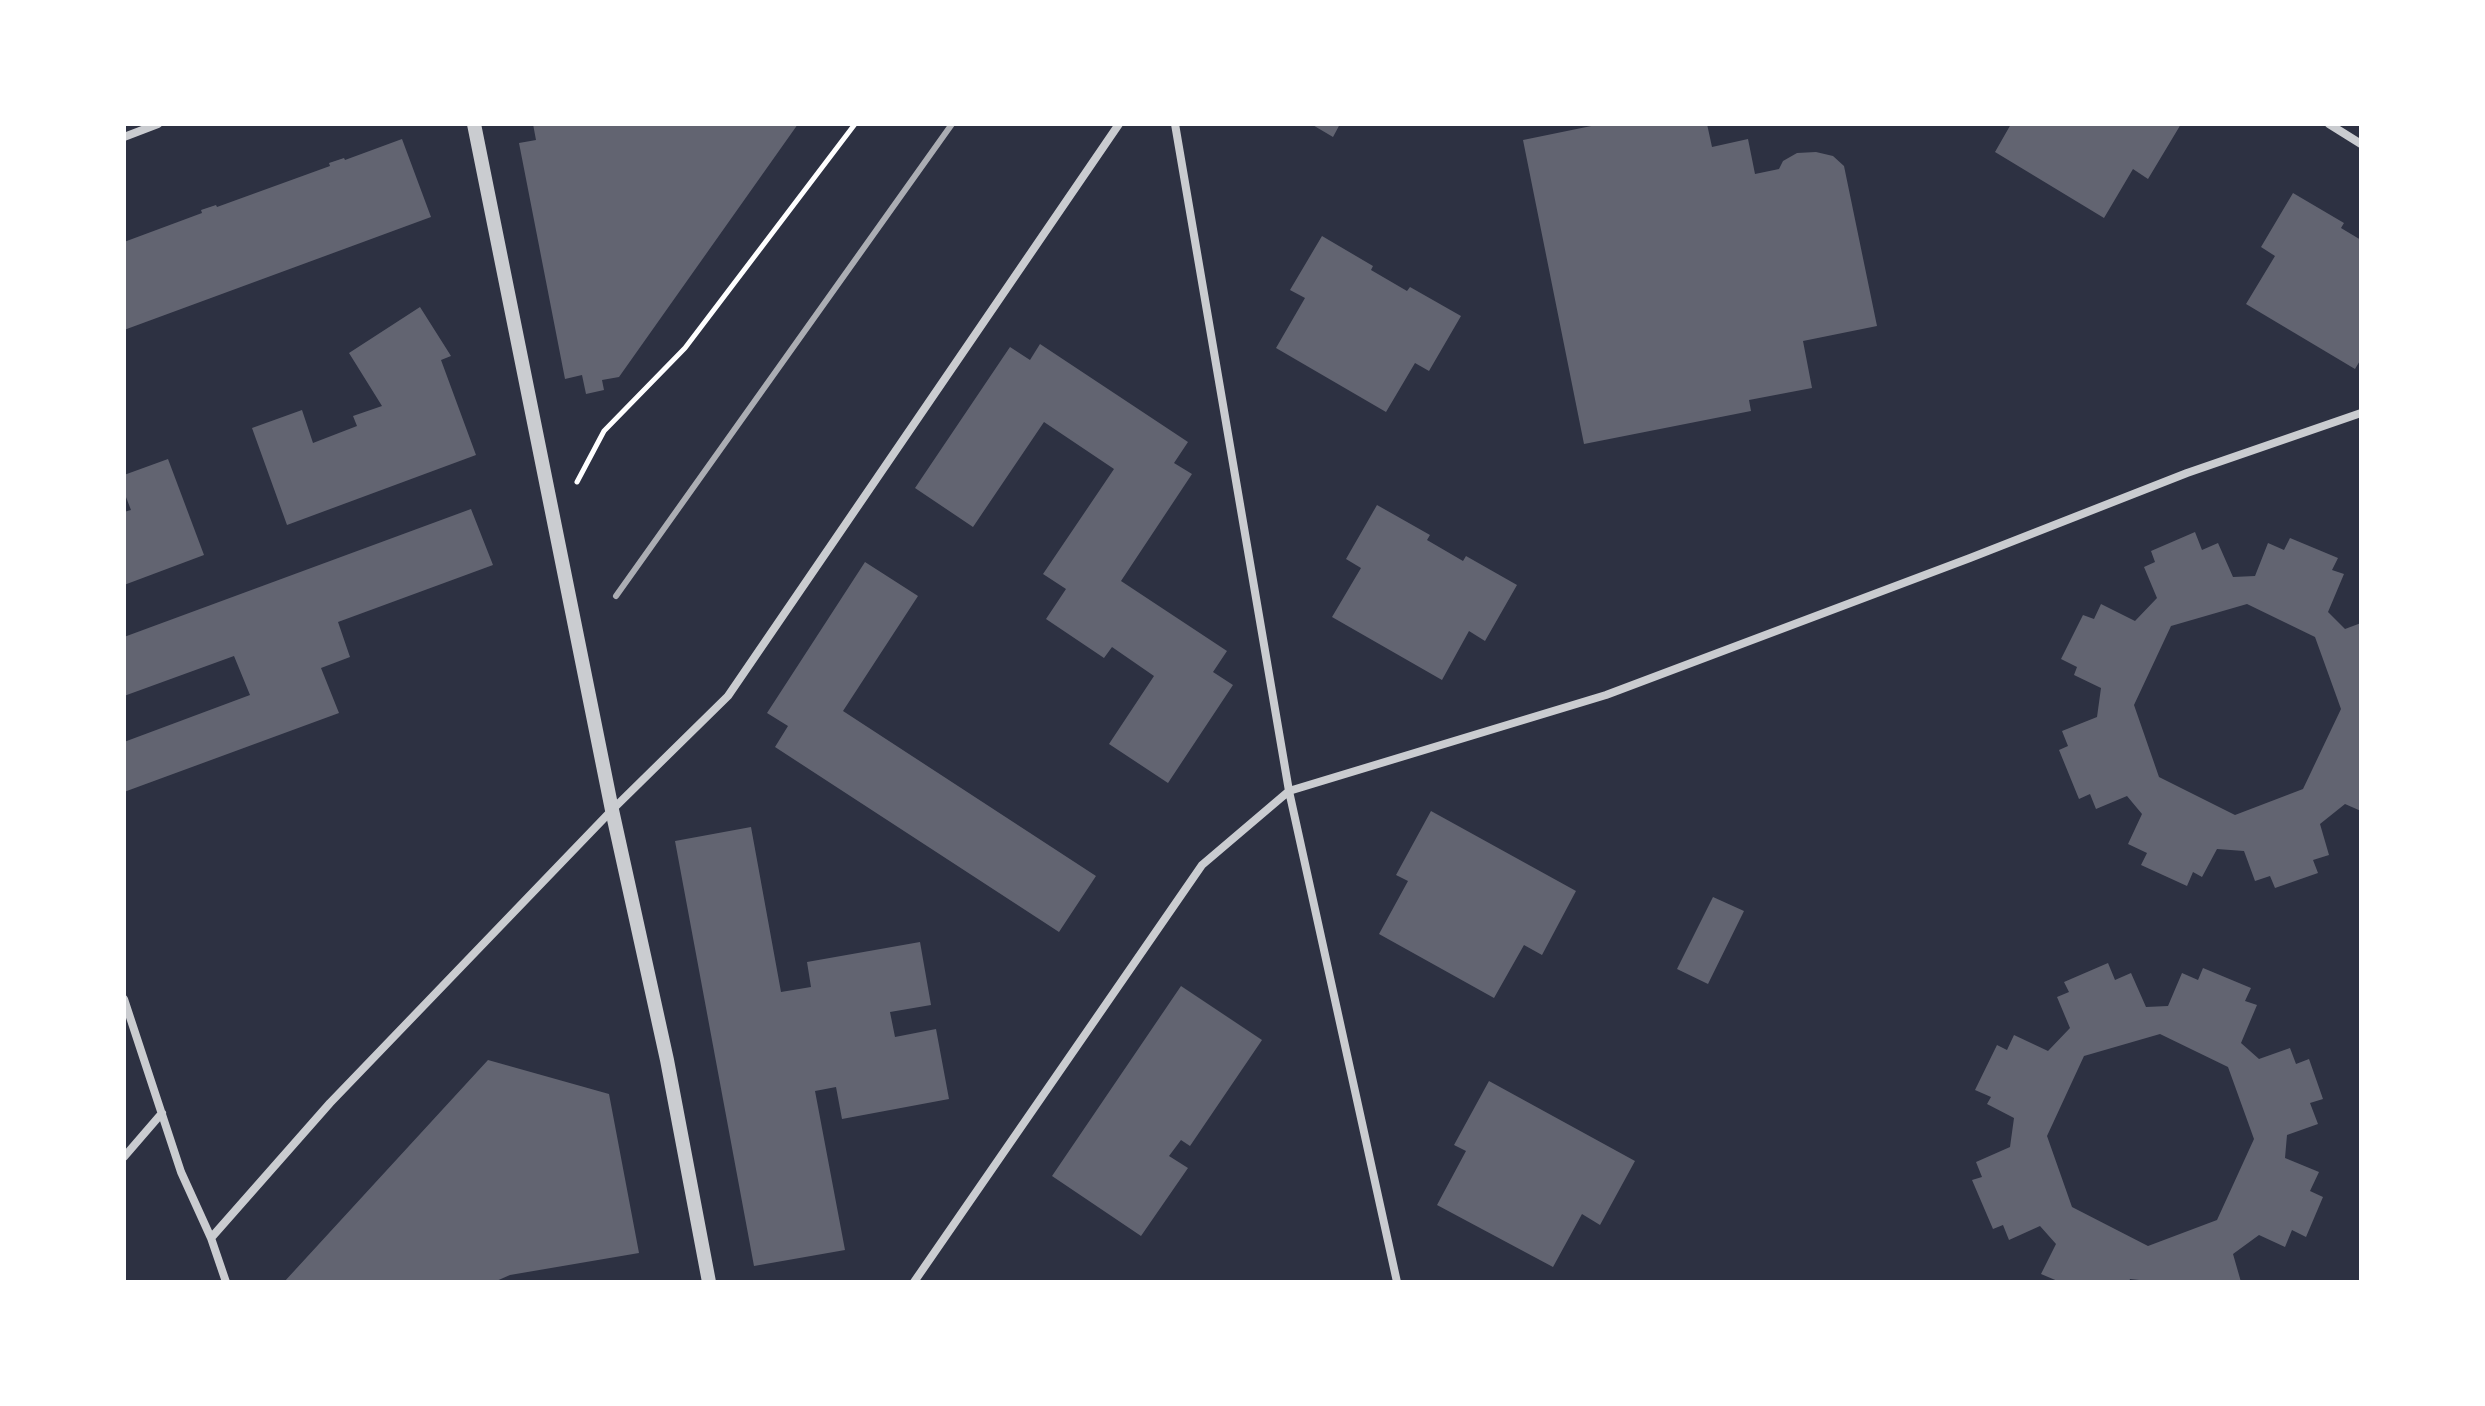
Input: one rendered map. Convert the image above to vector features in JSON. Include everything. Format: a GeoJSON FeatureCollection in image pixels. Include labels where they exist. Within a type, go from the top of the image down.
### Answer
{"type":"FeatureCollection","features":[{"type":"Feature","properties":{"kind":"street"},"geometry":{"type":"LineString","coordinates":[[124,137],[158,124]]}},
{"type":"Feature","properties":{"kind":"street"},"geometry":{"type":"LineString","coordinates":[[474,124],[612,810],[667,1060],[709,1282]]}},
{"type":"Feature","properties":{"kind":"street"},"geometry":{"type":"LineString","coordinates":[[211,1238],[330,1103],[612,810],[728,696],[1119,124]]}},
{"type":"Feature","properties":{"kind":"street"},"geometry":{"type":"LineString","coordinates":[[1175,124],[1289,791],[1397,1282]]}},
{"type":"Feature","properties":{"kind":"street"},"geometry":{"type":"LineString","coordinates":[[2329,124],[2361,144]]}},
{"type":"Feature","properties":{"kind":"street"},"geometry":{"type":"LineString","coordinates":[[914,1282],[1202,865],[1289,791],[1606,695],[2187,473],[2361,413]]}},
{"type":"Feature","properties":{"kind":"street"},"geometry":{"type":"LineString","coordinates":[[124,999],[181,1172],[211,1238],[226,1282]]}},
{"type":"Feature","properties":{"kind":"street"},"geometry":{"type":"LineString","coordinates":[[124,1157],[162,1113]]}},
{"type":"Feature","properties":{"kind":"path"},"geometry":{"type":"LineString","coordinates":[[554,524],[604,431],[685,348],[855,124]]}},
{"type":"Feature","properties":{"kind":"building"},"geometry":{"type":"Polygon","coordinates":[[[533,124],[798,124],[619,377],[602,380],[604,390],[586,394],[582,375],[565,379],[519,143],[536,140],[533,124]]]}},
{"type":"Feature","properties":{"kind":"building"},"geometry":{"type":"Polygon","coordinates":[[[1311,124],[1340,124],[1333,137],[1311,124]]]}},
{"type":"Feature","properties":{"kind":"building"},"geometry":{"type":"Polygon","coordinates":[[[1601,124],[1707,124],[1712,147],[1748,139],[1755,174],[1779,169],[1783,161],[1797,153],[1816,152],[1833,156],[1844,166],[1877,326],[1803,341],[1812,388],[1749,400],[1751,411],[1584,444],[1523,140],[1601,124]]]}},
{"type":"Feature","properties":{"kind":"building"},"geometry":{"type":"Polygon","coordinates":[[[2011,124],[2181,124],[2148,179],[2133,169],[2104,218],[1995,152],[2011,124]]]}},
{"type":"Feature","properties":{"kind":"building"},"geometry":{"type":"Polygon","coordinates":[[[402,139],[431,217],[124,330],[124,242],[202,213],[201,210],[217,207],[330,166],[329,163],[402,139]]]}},
{"type":"Feature","properties":{"kind":"building"},"geometry":{"type":"Polygon","coordinates":[[[2293,193],[2344,223],[2341,228],[2361,240],[2361,359],[2355,369],[2246,304],[2275,256],[2261,247],[2293,193]]]}},
{"type":"Feature","properties":{"kind":"building"},"geometry":{"type":"Polygon","coordinates":[[[1322,236],[1373,266],[1371,270],[1407,291],[1410,287],[1461,316],[1429,371],[1415,363],[1386,412],[1276,348],[1305,298],[1290,290],[1322,236]]]}},
{"type":"Feature","properties":{"kind":"building"},"geometry":{"type":"Polygon","coordinates":[[[420,307],[451,356],[441,360],[476,455],[287,525],[252,428],[302,410],[313,443],[357,426],[353,416],[382,406],[349,353],[420,307]]]}},
{"type":"Feature","properties":{"kind":"building"},"geometry":{"type":"Polygon","coordinates":[[[1040,344],[1188,442],[1174,463],[1192,474],[1121,581],[1227,651],[1213,672],[1233,685],[1168,783],[1109,744],[1154,676],[1112,647],[1104,658],[1046,619],[1066,589],[1043,574],[1114,469],[1044,422],[973,527],[915,488],[1010,347],[1030,360],[1040,344]]]}},
{"type":"Feature","properties":{"kind":"building"},"geometry":{"type":"Polygon","coordinates":[[[168,459],[204,555],[124,585],[124,512],[131,510],[124,492],[124,475],[168,459]]]}},
{"type":"Feature","properties":{"kind":"building"},"geometry":{"type":"Polygon","coordinates":[[[1377,505],[1430,535],[1427,540],[1463,561],[1466,556],[1517,585],[1485,641],[1469,631],[1442,680],[1332,617],[1361,568],[1346,559],[1377,505]]]}},
{"type":"Feature","properties":{"kind":"building"},"geometry":{"type":"Polygon","coordinates":[[[471,509],[493,565],[338,622],[350,657],[321,668],[339,713],[124,792],[124,742],[250,695],[234,656],[124,696],[124,637],[471,509]]]}},
{"type":"Feature","properties":{"kind":"building"},"geometry":{"type":"Polygon","coordinates":[[[2195,532],[2202,550],[2218,543],[2233,577],[2255,576],[2268,543],[2284,550],[2290,538],[2338,558],[2332,570],[2344,574],[2328,612],[2345,629],[2361,623],[2361,811],[2345,804],[2320,824],[2329,855],[2313,860],[2318,873],[2275,888],[2270,876],[2255,881],[2244,851],[2217,849],[2202,877],[2193,872],[2187,886],[2141,865],[2147,853],[2128,844],[2142,814],[2127,796],[2096,809],[2090,794],[2079,799],[2059,750],[2068,746],[2062,731],[2097,717],[2101,688],[2074,675],[2077,667],[2061,659],[2083,615],[2094,619],[2101,604],[2135,621],[2157,598],[2144,567],[2155,562],[2151,551],[2195,532]],[[2247,604],[2171,626],[2134,705],[2159,777],[2235,815],[2303,789],[2341,709],[2315,637],[2247,604]]]}},
{"type":"Feature","properties":{"kind":"building"},"geometry":{"type":"Polygon","coordinates":[[[865,562],[918,596],[843,711],[1096,876],[1059,932],[775,747],[788,726],[767,713],[865,562]]]}},
{"type":"Feature","properties":{"kind":"building"},"geometry":{"type":"Polygon","coordinates":[[[1431,811],[1576,891],[1542,955],[1524,945],[1494,998],[1379,934],[1408,881],[1396,875],[1431,811]]]}},
{"type":"Feature","properties":{"kind":"building"},"geometry":{"type":"Polygon","coordinates":[[[751,827],[781,992],[811,987],[807,962],[920,942],[931,1005],[890,1012],[895,1037],[936,1029],[949,1099],[842,1119],[836,1087],[815,1091],[845,1250],[754,1266],[675,841],[751,827]]]}},
{"type":"Feature","properties":{"kind":"building"},"geometry":{"type":"Polygon","coordinates":[[[1713,897],[1744,911],[1708,984],[1677,969],[1713,897]]]}},
{"type":"Feature","properties":{"kind":"building"},"geometry":{"type":"Polygon","coordinates":[[[2108,963],[2115,980],[2131,973],[2146,1007],[2168,1006],[2182,973],[2198,980],[2203,968],[2251,988],[2245,1001],[2257,1005],[2241,1043],[2259,1059],[2290,1048],[2296,1064],[2309,1059],[2323,1099],[2310,1103],[2318,1124],[2287,1135],[2285,1158],[2319,1172],[2310,1191],[2323,1197],[2306,1237],[2292,1230],[2285,1247],[2259,1235],[2233,1254],[2241,1282],[2130,1279],[2129,1282],[2060,1282],[2041,1274],[2056,1244],[2040,1226],[2009,1240],[2003,1225],[1993,1229],[1972,1180],[1982,1177],[1976,1162],[2010,1147],[2014,1118],[1987,1104],[1991,1097],[1975,1090],[1997,1045],[2007,1050],[2014,1035],[2048,1051],[2070,1028],[2057,997],[2069,992],[2064,982],[2108,963]],[[2160,1034],[2084,1056],[2047,1136],[2072,1207],[2148,1246],[2217,1220],[2254,1139],[2228,1067],[2160,1034]]]}},
{"type":"Feature","properties":{"kind":"building"},"geometry":{"type":"Polygon","coordinates":[[[1181,986],[1262,1040],[1190,1146],[1181,1140],[1169,1156],[1188,1168],[1141,1236],[1052,1176],[1181,986]]]}},
{"type":"Feature","properties":{"kind":"building"},"geometry":{"type":"Polygon","coordinates":[[[488,1060],[609,1094],[639,1253],[510,1275],[494,1282],[284,1282],[488,1060]]]}},
{"type":"Feature","properties":{"kind":"building"},"geometry":{"type":"Polygon","coordinates":[[[1489,1081],[1635,1161],[1600,1225],[1582,1214],[1553,1267],[1437,1205],[1466,1151],[1454,1145],[1489,1081]]]}},
{"type":"Feature","properties":{"kind":"railway"},"geometry":{"type":"LineString","coordinates":[[616,596],[952,124]]}}]}
